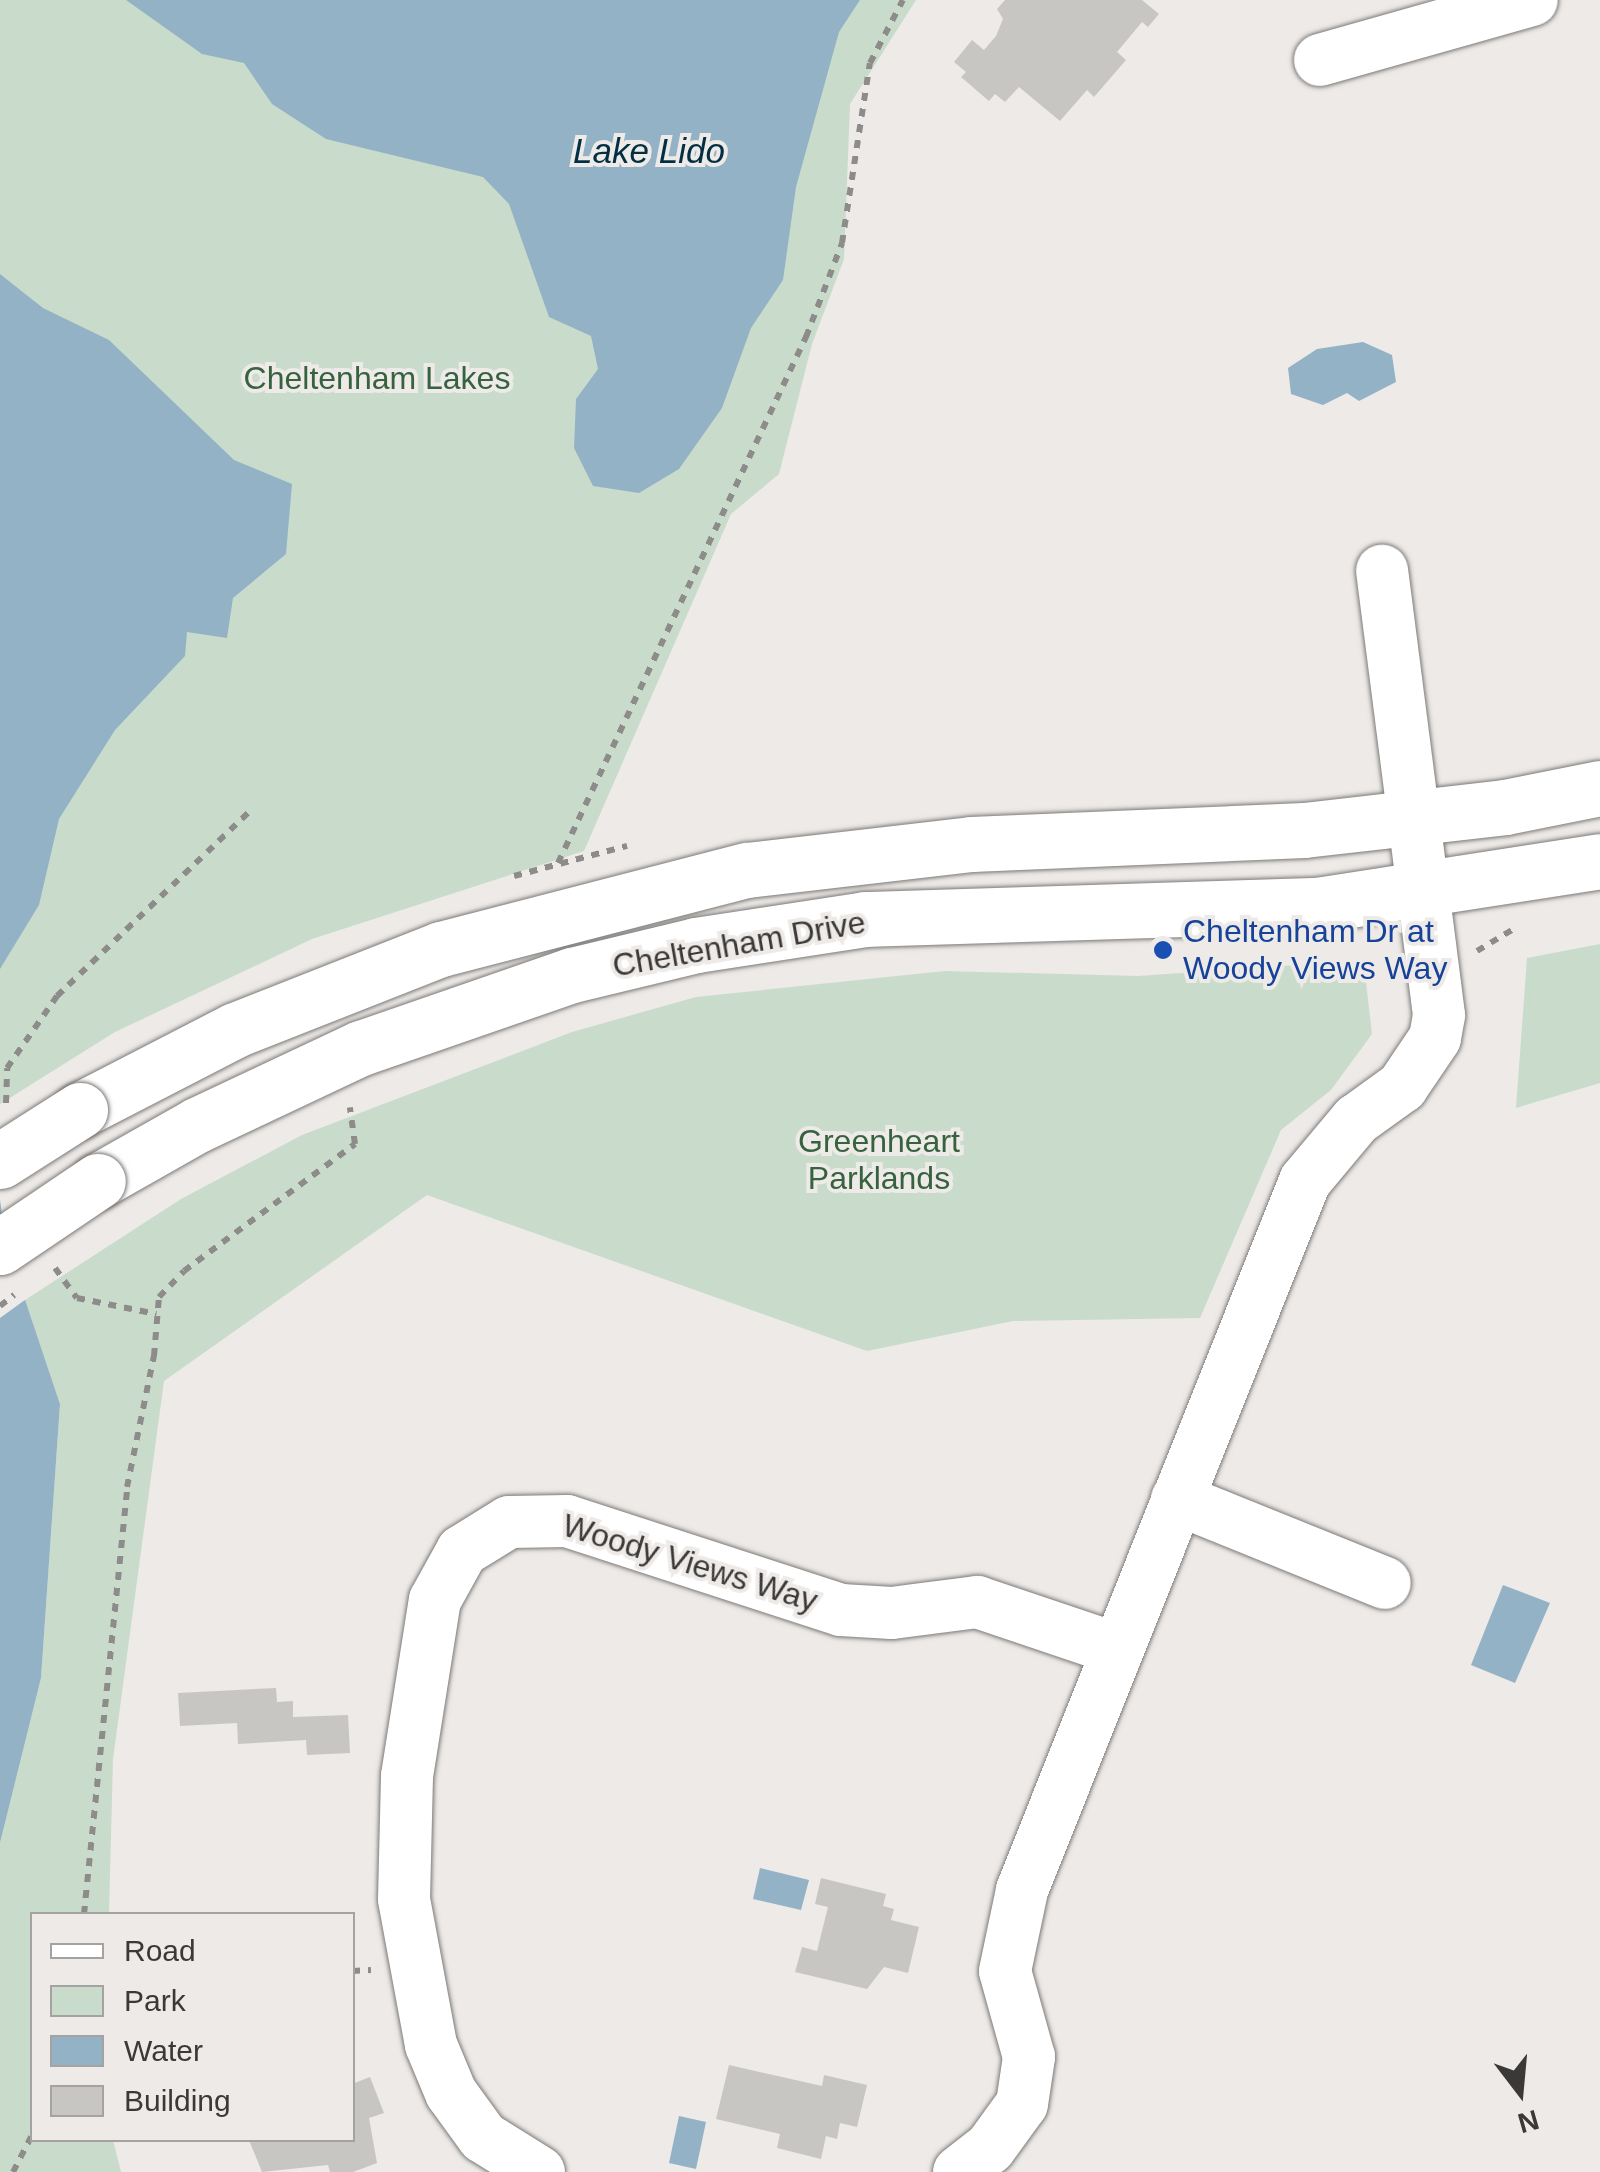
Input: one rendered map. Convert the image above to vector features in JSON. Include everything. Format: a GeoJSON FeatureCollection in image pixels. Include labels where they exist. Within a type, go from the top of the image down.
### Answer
{"type":"FeatureCollection","features":[{"type":"Feature","properties":{"kind":"main road","name":"Cheltenham Drive"},"geometry":{"type":"LineString","coordinates":[[0,1161],[80,1110],[235,1030],[334,988],[441,949],[642,893],[747,870],[912,849],[1415,818],[1600,788]]}},
{"type":"Feature","properties":{"kind":"main road","name":"Cheltenham Drive"},"geometry":{"type":"LineString","coordinates":[[0,1247],[98,1181],[197,1125],[361,1048],[461,1010],[648,956],[865,920],[1207,912],[1424,890],[1600,861]]}},
{"type":"Feature","properties":{"kind":"street"},"geometry":{"type":"LineString","coordinates":[[1320,60],[1532,0]]}},
{"type":"Feature","properties":{"kind":"street"},"geometry":{"type":"LineString","coordinates":[[959,2172],[990,2148],[1022,2104],[1029,2057],[1005,1971],[1022,1890],[1305,1181],[1356,1120],[1402,1087],[1435,1038],[1439,1016],[1382,571]]}},
{"type":"Feature","properties":{"kind":"street"},"geometry":{"type":"LineString","coordinates":[[1177,1498],[1384,1583]]}},
{"type":"Feature","properties":{"kind":"street","name":"Woody Views Way"},"geometry":{"type":"LineString","coordinates":[[539,2172],[483,2136],[450,2093],[431,2044],[404,1899],[407,1776],[434,1600],[462,1551],[509,1522],[568,1521],[840,1610],[892,1613],[976,1602],[1117,1649]]}},
{"type":"Feature","properties":{"kind":"path"},"geometry":{"type":"LineString","coordinates":[[558,862],[806,337],[842,243],[870,63],[904,0]]}},
{"type":"Feature","properties":{"kind":"path"},"geometry":{"type":"LineString","coordinates":[[1476,968],[1477,951],[1496,934],[1528,924]]}},
{"type":"Feature","properties":{"kind":"path"},"geometry":{"type":"LineString","coordinates":[[331,1110],[364,1094]]}},
{"type":"Feature","properties":{"kind":"path"},"geometry":{"type":"LineString","coordinates":[[84,1912],[127,1487],[154,1356],[159,1297],[184,1271],[355,1144],[348,1101]]}},
{"type":"Feature","properties":{"kind":"path"},"geometry":{"type":"LineString","coordinates":[[13,2172],[30,2139]]}},
{"type":"Feature","properties":{"kind":"green space","name":"Cheltenham Lakes"},"geometry":{"type":"Polygon","coordinates":[[[0,0],[916,0],[850,104],[844,259],[812,344],[779,474],[731,514],[584,851],[312,939],[115,1032],[0,1104],[0,0]]]}},
{"type":"Feature","properties":{"kind":"green space"},"geometry":{"type":"Polygon","coordinates":[[[1600,944],[1600,1083],[1516,1108],[1527,958],[1600,944]]]}},
{"type":"Feature","properties":{"kind":"green space","name":"Greenheart Parklands"},"geometry":{"type":"Polygon","coordinates":[[[1339,962],[1365,974],[1372,1034],[1331,1090],[1281,1130],[1200,1318],[1013,1321],[867,1351],[427,1195],[164,1381],[113,1759],[109,1912],[30,1912],[30,2142],[114,2142],[121,2172],[0,2172],[0,1843],[41,1678],[60,1404],[25,1300],[181,1199],[302,1135],[572,1032],[696,997],[945,971],[1138,976],[1339,962]]]}},
{"type":"Feature","properties":{"kind":"water","name":"Lake Lido"},"geometry":{"type":"Polygon","coordinates":[[[126,0],[860,0],[839,32],[796,187],[783,280],[751,328],[722,408],[679,469],[639,493],[593,486],[574,448],[576,399],[598,369],[591,336],[549,317],[509,204],[483,177],[326,139],[272,104],[244,63],[202,54],[126,0]]]}},
{"type":"Feature","properties":{"kind":"water"},"geometry":{"type":"Polygon","coordinates":[[[0,274],[43,308],[109,340],[234,460],[292,484],[286,554],[233,598],[227,638],[187,632],[185,656],[115,730],[59,819],[39,905],[0,969],[0,274]]]}},
{"type":"Feature","properties":{"kind":"water"},"geometry":{"type":"Polygon","coordinates":[[[1363,342],[1392,355],[1396,382],[1359,401],[1347,393],[1323,405],[1291,394],[1288,368],[1317,349],[1363,342]]]}},
{"type":"Feature","properties":{"kind":"water"},"geometry":{"type":"Polygon","coordinates":[[[0,1200],[6,1243],[60,1404],[41,1678],[0,1843],[0,1200]]]}},
{"type":"Feature","properties":{"kind":"water"},"geometry":{"type":"Polygon","coordinates":[[[1503,1585],[1550,1603],[1515,1683],[1471,1665],[1503,1585]]]}},
{"type":"Feature","properties":{"kind":"water"},"geometry":{"type":"Polygon","coordinates":[[[760,1868],[809,1880],[801,1910],[753,1899],[760,1868]]]}},
{"type":"Feature","properties":{"kind":"water"},"geometry":{"type":"Polygon","coordinates":[[[679,2116],[706,2122],[696,2169],[669,2163],[679,2116]]]}},
{"type":"Feature","properties":{"kind":"pier"},"geometry":{"type":"Polygon","coordinates":[[[0,1214],[29,1297],[0,1318],[0,1214]]]}},
{"type":"Feature","properties":{"kind":"building"},"geometry":{"type":"Polygon","coordinates":[[[1005,0],[1142,0],[1159,14],[1148,27],[1142,22],[1117,52],[1126,60],[1094,97],[1087,90],[1060,121],[1019,87],[1005,102],[995,94],[989,101],[961,77],[966,72],[954,62],[972,40],[984,50],[996,36],[1003,19],[997,9],[1005,0]]]}},
{"type":"Feature","properties":{"kind":"building"},"geometry":{"type":"Polygon","coordinates":[[[276,1688],[277,1702],[293,1701],[293,1717],[348,1715],[350,1753],[307,1755],[306,1740],[238,1744],[237,1723],[180,1726],[178,1693],[276,1688]]]}},
{"type":"Feature","properties":{"kind":"building"},"geometry":{"type":"Polygon","coordinates":[[[821,1878],[886,1894],[883,1906],[894,1909],[891,1920],[919,1927],[908,1973],[884,1967],[867,1989],[795,1972],[802,1947],[817,1951],[828,1907],[815,1904],[821,1878]]]}},
{"type":"Feature","properties":{"kind":"building"},"geometry":{"type":"Polygon","coordinates":[[[729,2065],[822,2086],[824,2075],[867,2085],[857,2127],[840,2123],[837,2139],[826,2136],[821,2159],[777,2148],[780,2134],[716,2119],[729,2065]]]}},
{"type":"Feature","properties":{"kind":"building"},"geometry":{"type":"Polygon","coordinates":[[[370,2077],[384,2113],[369,2118],[377,2163],[353,2172],[330,2172],[328,2165],[262,2172],[250,2142],[355,2142],[355,2083],[370,2077]]]}},
{"type":"Feature","properties":{"kind":"place","name":"Cheltenham Dr at Woody Views Way"},"geometry":{"type":"Point","coordinates":[1163,950]}}]}
